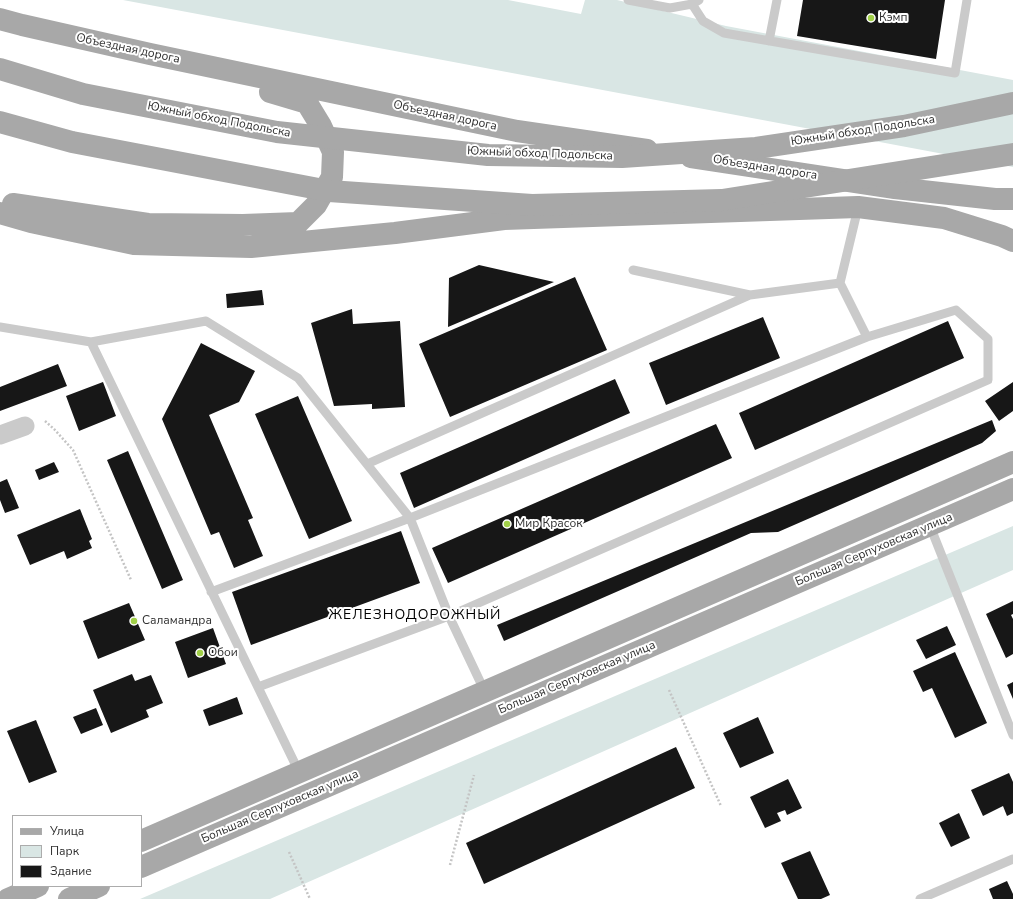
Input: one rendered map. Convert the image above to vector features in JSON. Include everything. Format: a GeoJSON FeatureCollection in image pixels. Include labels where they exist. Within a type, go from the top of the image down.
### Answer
{"type":"FeatureCollection","features":[{"type":"Feature","properties":{"kind":"main road","name":"Объездная дорога"},"geometry":{"type":"LineString","coordinates":[[0,19],[150,54],[517,131],[894,188],[995,199],[1013,199]]}},
{"type":"Feature","properties":{"kind":"main road"},"geometry":{"type":"LineString","coordinates":[[0,202],[148,224],[243,225],[298,223],[316,205],[332,177],[333,152],[321,126],[307,103],[150,54]]}},
{"type":"Feature","properties":{"kind":"main road","name":"Южный обход Подольска"},"geometry":{"type":"LineString","coordinates":[[0,69],[83,94],[277,132],[488,155],[622,157],[756,148],[904,126],[1013,103]]}},
{"type":"Feature","properties":{"kind":"main road"},"geometry":{"type":"LineString","coordinates":[[0,122],[72,142],[329,191],[532,205],[722,200],[1013,154]]}},
{"type":"Feature","properties":{"kind":"main road"},"geometry":{"type":"LineString","coordinates":[[0,212],[31,222],[134,244],[251,247],[395,233],[504,219],[858,208],[944,218],[1002,236],[1013,241]]}},
{"type":"Feature","properties":{"kind":"main road","name":"Большая Серпуховская улица"},"geometry":{"type":"LineString","coordinates":[[142,841],[1005,466]]}},
{"type":"Feature","properties":{"kind":"main road","name":"Большая Серпуховская улица"},"geometry":{"type":"LineString","coordinates":[[142,867],[1013,489]]}},
{"type":"Feature","properties":{"kind":"main road"},"geometry":{"type":"LineString","coordinates":[[8,899],[36,887]]}},
{"type":"Feature","properties":{"kind":"main road"},"geometry":{"type":"LineString","coordinates":[[69,899],[97,887]]}},
{"type":"Feature","properties":{"kind":"street"},"geometry":{"type":"LineString","coordinates":[[0,435],[25,426]]}},
{"type":"Feature","properties":{"kind":"lane"},"geometry":{"type":"LineString","coordinates":[[628,0],[670,8],[696,2],[703,21],[724,34],[956,73],[967,0]]}},
{"type":"Feature","properties":{"kind":"lane"},"geometry":{"type":"LineString","coordinates":[[769,41],[777,0]]}},
{"type":"Feature","properties":{"kind":"lane"},"geometry":{"type":"LineString","coordinates":[[858,208],[840,283],[867,337]]}},
{"type":"Feature","properties":{"kind":"lane"},"geometry":{"type":"LineString","coordinates":[[633,270],[750,295]]}},
{"type":"Feature","properties":{"kind":"lane"},"geometry":{"type":"LineString","coordinates":[[367,464],[750,295],[840,283]]}},
{"type":"Feature","properties":{"kind":"lane"},"geometry":{"type":"LineString","coordinates":[[211,592],[410,518],[867,337],[956,310],[988,339],[988,380],[449,616],[258,687]]}},
{"type":"Feature","properties":{"kind":"lane"},"geometry":{"type":"LineString","coordinates":[[0,327],[91,342],[206,321],[298,378],[410,518],[449,616],[485,692]]}},
{"type":"Feature","properties":{"kind":"lane"},"geometry":{"type":"LineString","coordinates":[[91,342],[299,772]]}},
{"type":"Feature","properties":{"kind":"lane"},"geometry":{"type":"LineString","coordinates":[[930,526],[1013,735]]}},
{"type":"Feature","properties":{"kind":"lane"},"geometry":{"type":"LineString","coordinates":[[920,899],[1013,859]]}},
{"type":"Feature","properties":{"kind":"path"},"geometry":{"type":"LineString","coordinates":[[25,426],[42,418],[73,450],[131,580]]}},
{"type":"Feature","properties":{"kind":"path"},"geometry":{"type":"LineString","coordinates":[[669,690],[721,806]]}},
{"type":"Feature","properties":{"kind":"path"},"geometry":{"type":"LineString","coordinates":[[450,865],[474,775]]}},
{"type":"Feature","properties":{"kind":"path"},"geometry":{"type":"LineString","coordinates":[[289,852],[310,899]]}},
{"type":"Feature","properties":{"kind":"green space"},"geometry":{"type":"Polygon","coordinates":[[[123,0],[508,0],[581,14],[585,0],[617,0],[726,26],[1013,80],[1013,167],[123,0]]]}},
{"type":"Feature","properties":{"kind":"green space"},"geometry":{"type":"Polygon","coordinates":[[[1013,526],[1013,570],[270,899],[140,899],[1013,526]]]}},
{"type":"Feature","properties":{"kind":"building","name":"Кэмп"},"geometry":{"type":"Polygon","coordinates":[[[803,0],[945,0],[936,59],[797,36],[803,0]]]}},
{"type":"Feature","properties":{"kind":"building"},"geometry":{"type":"Polygon","coordinates":[[[479,265],[554,282],[448,327],[449,278],[479,265]]]}},
{"type":"Feature","properties":{"kind":"building"},"geometry":{"type":"Polygon","coordinates":[[[575,277],[607,350],[450,417],[419,344],[575,277]]]}},
{"type":"Feature","properties":{"kind":"building"},"geometry":{"type":"Polygon","coordinates":[[[262,290],[264,305],[227,308],[226,294],[262,290]]]}},
{"type":"Feature","properties":{"kind":"building"},"geometry":{"type":"Polygon","coordinates":[[[352,309],[353,324],[400,321],[405,407],[372,409],[372,404],[334,406],[311,323],[352,309]]]}},
{"type":"Feature","properties":{"kind":"building"},"geometry":{"type":"Polygon","coordinates":[[[763,317],[780,358],[666,405],[649,363],[763,317]]]}},
{"type":"Feature","properties":{"kind":"building"},"geometry":{"type":"Polygon","coordinates":[[[948,321],[964,358],[755,450],[739,413],[948,321]]]}},
{"type":"Feature","properties":{"kind":"building"},"geometry":{"type":"Polygon","coordinates":[[[201,343],[255,371],[239,402],[209,415],[253,518],[248,520],[263,556],[234,568],[219,532],[211,535],[162,419],[201,343]]]}},
{"type":"Feature","properties":{"kind":"building"},"geometry":{"type":"Polygon","coordinates":[[[58,364],[67,386],[0,411],[0,387],[58,364]]]}},
{"type":"Feature","properties":{"kind":"building"},"geometry":{"type":"Polygon","coordinates":[[[615,379],[630,413],[414,508],[400,473],[615,379]]]}},
{"type":"Feature","properties":{"kind":"building"},"geometry":{"type":"Polygon","coordinates":[[[103,382],[116,416],[79,431],[66,396],[103,382]]]}},
{"type":"Feature","properties":{"kind":"building"},"geometry":{"type":"Polygon","coordinates":[[[1013,382],[1013,411],[999,421],[985,401],[1013,382]]]}},
{"type":"Feature","properties":{"kind":"building"},"geometry":{"type":"Polygon","coordinates":[[[298,396],[352,521],[309,539],[255,414],[298,396]]]}},
{"type":"Feature","properties":{"kind":"building"},"geometry":{"type":"Polygon","coordinates":[[[992,420],[996,431],[982,443],[778,532],[751,533],[504,641],[497,625],[992,420]]]}},
{"type":"Feature","properties":{"kind":"building"},"geometry":{"type":"Polygon","coordinates":[[[716,424],[732,458],[448,583],[432,548],[716,424]]]}},
{"type":"Feature","properties":{"kind":"building"},"geometry":{"type":"Polygon","coordinates":[[[128,451],[183,580],[162,589],[107,460],[128,451]]]}},
{"type":"Feature","properties":{"kind":"building"},"geometry":{"type":"Polygon","coordinates":[[[54,462],[59,472],[39,480],[35,470],[54,462]]]}},
{"type":"Feature","properties":{"kind":"building"},"geometry":{"type":"Polygon","coordinates":[[[7,479],[19,508],[5,513],[0,500],[0,482],[7,479]]]}},
{"type":"Feature","properties":{"kind":"building"},"geometry":{"type":"Polygon","coordinates":[[[80,509],[92,539],[89,541],[92,548],[67,559],[64,551],[30,565],[17,535],[80,509]]]}},
{"type":"Feature","properties":{"kind":"building"},"geometry":{"type":"Polygon","coordinates":[[[401,531],[420,583],[251,645],[232,592],[401,531]]]}},
{"type":"Feature","properties":{"kind":"building"},"geometry":{"type":"Polygon","coordinates":[[[1013,601],[1013,614],[1011,615],[1013,619],[1013,654],[1006,658],[986,614],[1013,601]]]}},
{"type":"Feature","properties":{"kind":"building"},"geometry":{"type":"Polygon","coordinates":[[[129,603],[145,640],[98,659],[83,621],[129,603]]]}},
{"type":"Feature","properties":{"kind":"building"},"geometry":{"type":"Polygon","coordinates":[[[947,626],[956,645],[926,659],[916,640],[947,626]]]}},
{"type":"Feature","properties":{"kind":"building","name":"Обои"},"geometry":{"type":"Polygon","coordinates":[[[213,628],[226,664],[188,678],[175,642],[213,628]]]}},
{"type":"Feature","properties":{"kind":"building"},"geometry":{"type":"Polygon","coordinates":[[[955,652],[987,723],[955,738],[932,688],[923,692],[913,671],[955,652]]]}},
{"type":"Feature","properties":{"kind":"building"},"geometry":{"type":"Polygon","coordinates":[[[132,674],[135,681],[151,675],[163,703],[146,710],[149,717],[111,733],[93,690],[132,674]]]}},
{"type":"Feature","properties":{"kind":"building"},"geometry":{"type":"Polygon","coordinates":[[[1013,682],[1013,699],[1007,685],[1013,682]]]}},
{"type":"Feature","properties":{"kind":"building"},"geometry":{"type":"Polygon","coordinates":[[[237,697],[243,714],[209,726],[203,710],[237,697]]]}},
{"type":"Feature","properties":{"kind":"building"},"geometry":{"type":"Polygon","coordinates":[[[96,708],[103,725],[81,734],[73,717],[96,708]]]}},
{"type":"Feature","properties":{"kind":"building"},"geometry":{"type":"Polygon","coordinates":[[[758,717],[774,753],[740,768],[723,733],[758,717]]]}},
{"type":"Feature","properties":{"kind":"building"},"geometry":{"type":"Polygon","coordinates":[[[36,720],[57,772],[29,783],[7,731],[36,720]]]}},
{"type":"Feature","properties":{"kind":"building"},"geometry":{"type":"Polygon","coordinates":[[[676,747],[695,788],[484,884],[466,843],[676,747]]]}},
{"type":"Feature","properties":{"kind":"building"},"geometry":{"type":"Polygon","coordinates":[[[1009,773],[1013,782],[1013,813],[1007,816],[1003,806],[983,816],[971,790],[1009,773]]]}},
{"type":"Feature","properties":{"kind":"building"},"geometry":{"type":"Polygon","coordinates":[[[788,779],[802,808],[787,815],[785,810],[777,813],[781,821],[765,828],[750,797],[788,779]]]}},
{"type":"Feature","properties":{"kind":"building"},"geometry":{"type":"Polygon","coordinates":[[[959,813],[970,838],[951,847],[939,823],[959,813]]]}},
{"type":"Feature","properties":{"kind":"building"},"geometry":{"type":"Polygon","coordinates":[[[810,851],[830,895],[821,899],[798,899],[781,863],[810,851]]]}},
{"type":"Feature","properties":{"kind":"building"},"geometry":{"type":"Polygon","coordinates":[[[1007,881],[1013,894],[1013,899],[993,899],[989,889],[1007,881]]]}},
{"type":"Feature","properties":{"kind":"place","name":"Кэмп"},"geometry":{"type":"Point","coordinates":[871,18]}},
{"type":"Feature","properties":{"kind":"place","name":"Мир Красок"},"geometry":{"type":"Point","coordinates":[507,524]}},
{"type":"Feature","properties":{"kind":"place","name":"Саламандра"},"geometry":{"type":"Point","coordinates":[134,621]}},
{"type":"Feature","properties":{"kind":"place","name":"Обои"},"geometry":{"type":"Point","coordinates":[200,653]}},
{"type":"Feature","properties":{"kind":"district","name":"ЖЕЛЕЗНОДОРОЖНЫЙ"},"geometry":{"type":"Point","coordinates":[415,616]}}]}
